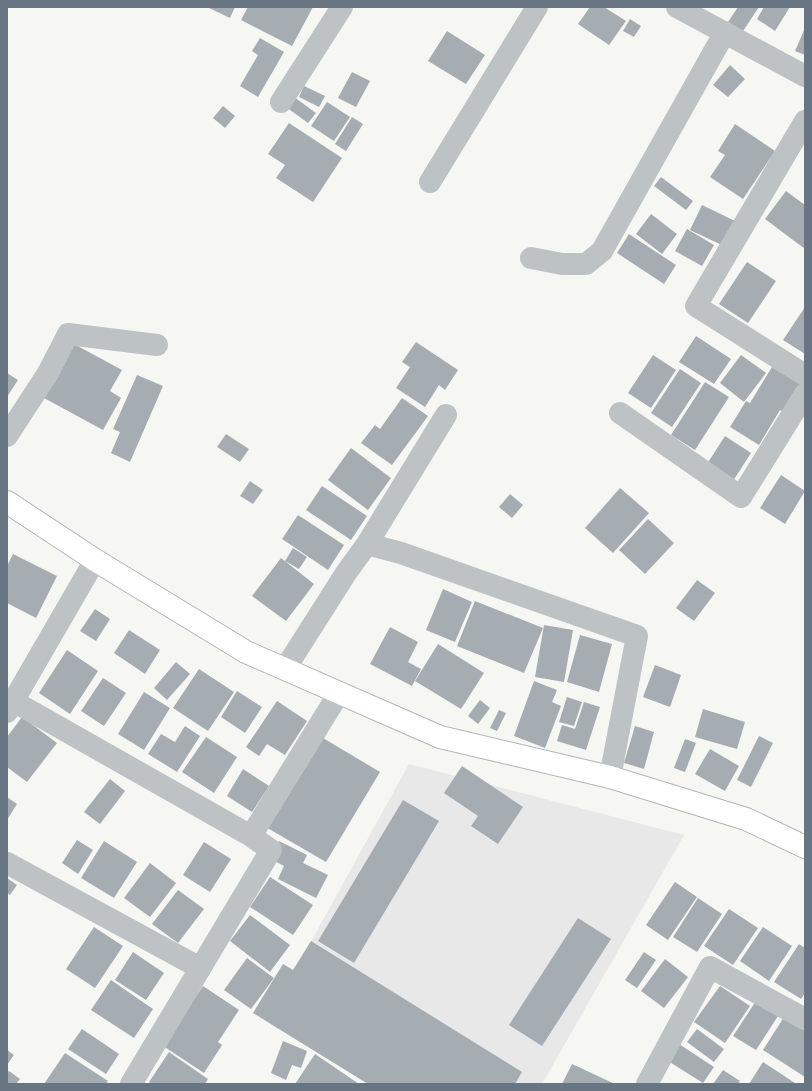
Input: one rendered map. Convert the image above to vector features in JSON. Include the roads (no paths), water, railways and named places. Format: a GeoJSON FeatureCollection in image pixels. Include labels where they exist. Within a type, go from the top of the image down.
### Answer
{"type":"FeatureCollection","features":[{"type":"Feature","properties":{"kind":"main road"},"geometry":{"type":"LineString","coordinates":[[7,502],[95,560],[246,652],[440,737],[610,776],[746,819],[805,847]]}},
{"type":"Feature","properties":{"kind":"street"},"geometry":{"type":"LineString","coordinates":[[430,182],[537,7]]}},
{"type":"Feature","properties":{"kind":"street"},"geometry":{"type":"LineString","coordinates":[[677,7],[805,76]]}},
{"type":"Feature","properties":{"kind":"street"},"geometry":{"type":"LineString","coordinates":[[281,102],[339,8]]}},
{"type":"Feature","properties":{"kind":"street"},"geometry":{"type":"LineString","coordinates":[[532,258],[562,264],[586,264],[602,251],[725,32]]}},
{"type":"Feature","properties":{"kind":"street"},"geometry":{"type":"LineString","coordinates":[[805,121],[696,306],[805,374]]}},
{"type":"Feature","properties":{"kind":"street"},"geometry":{"type":"LineString","coordinates":[[7,436],[48,373],[68,334],[157,345]]}},
{"type":"Feature","properties":{"kind":"street"},"geometry":{"type":"LineString","coordinates":[[620,413],[741,497],[805,394]]}},
{"type":"Feature","properties":{"kind":"street"},"geometry":{"type":"LineString","coordinates":[[285,669],[346,573],[367,544],[446,415]]}},
{"type":"Feature","properties":{"kind":"street"},"geometry":{"type":"LineString","coordinates":[[367,544],[401,553],[637,636],[610,776]]}},
{"type":"Feature","properties":{"kind":"street"},"geometry":{"type":"LineString","coordinates":[[95,560],[10,706],[252,836],[271,850],[131,1084]]}},
{"type":"Feature","properties":{"kind":"street"},"geometry":{"type":"LineString","coordinates":[[252,836],[339,692]]}},
{"type":"Feature","properties":{"kind":"street"},"geometry":{"type":"LineString","coordinates":[[7,863],[200,968]]}},
{"type":"Feature","properties":{"kind":"street"},"geometry":{"type":"LineString","coordinates":[[649,1083],[710,967],[805,1019]]}}]}
